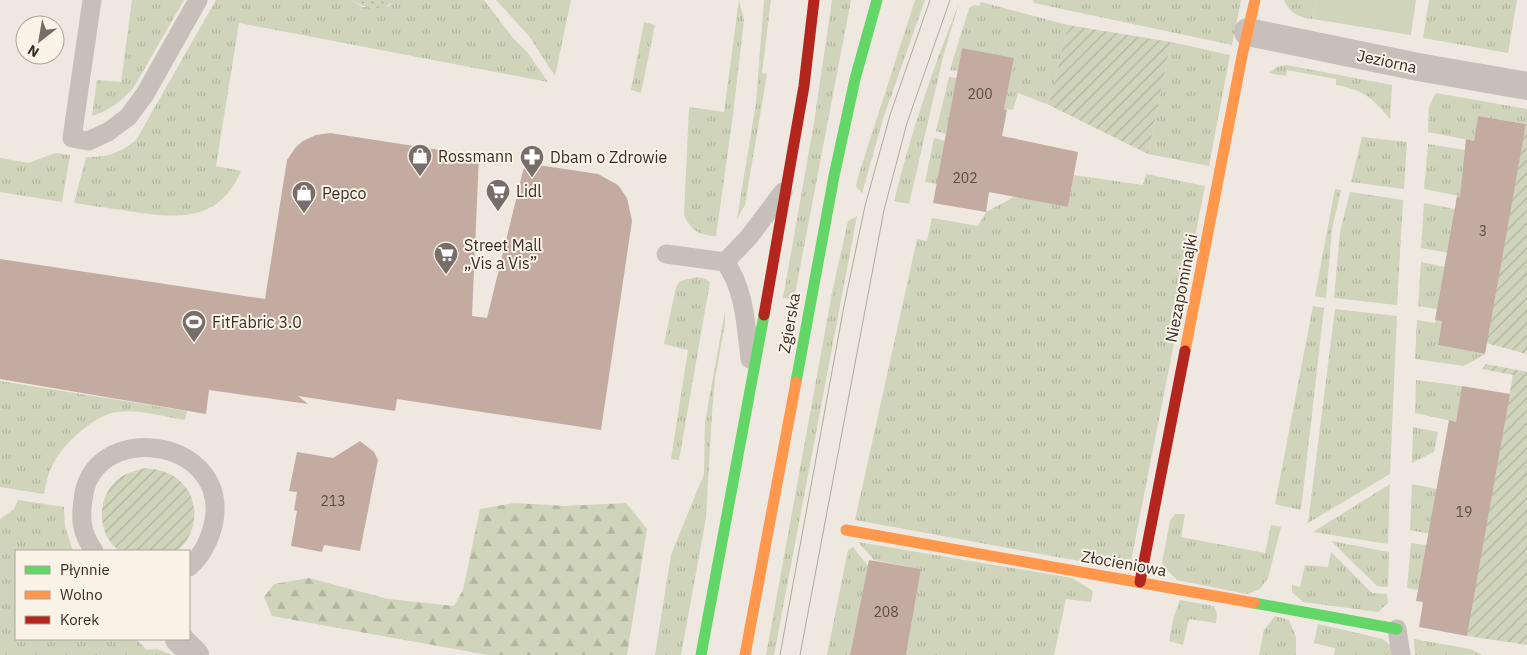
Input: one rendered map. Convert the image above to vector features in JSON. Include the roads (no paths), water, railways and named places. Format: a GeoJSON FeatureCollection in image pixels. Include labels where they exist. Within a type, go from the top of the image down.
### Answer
{"type":"FeatureCollection","features":[{"type":"Feature","properties":{"kind":"main road","name":"Zgierska"},"geometry":{"type":"LineString","coordinates":[[701,655],[804,86],[814,0]]}},
{"type":"Feature","properties":{"kind":"main road","name":"Zgierska"},"geometry":{"type":"LineString","coordinates":[[745,655],[834,176],[860,61],[877,0]]}},
{"type":"Feature","properties":{"kind":"main road","name":"Niezapominajki"},"geometry":{"type":"LineString","coordinates":[[1140,582],[1255,0]]}},
{"type":"Feature","properties":{"kind":"main road","name":"Złocieniowa"},"geometry":{"type":"LineString","coordinates":[[846,530],[1397,629]]}},
{"type":"Feature","properties":{"kind":"street","name":"Jeziorna"},"geometry":{"type":"LineString","coordinates":[[1248,32],[1418,68],[1527,86]]}},
{"type":"Feature","properties":{"kind":"street"},"geometry":{"type":"LineString","coordinates":[[180,640],[195,655]]}},
{"type":"Feature","properties":{"kind":"lane"},"geometry":{"type":"LineString","coordinates":[[92,0],[72,138],[88,140],[108,132],[128,117],[145,94],[198,0]]}},
{"type":"Feature","properties":{"kind":"lane"},"geometry":{"type":"LineString","coordinates":[[725,262],[749,237],[786,187]]}},
{"type":"Feature","properties":{"kind":"lane"},"geometry":{"type":"LineString","coordinates":[[666,254],[725,262],[730,269],[740,294],[752,381]]}},
{"type":"Feature","properties":{"kind":"lane"},"geometry":{"type":"LineString","coordinates":[[93,550],[87,540],[81,522],[86,487],[95,470],[110,456],[128,448],[154,448],[170,451],[187,458],[205,475],[213,492],[215,512],[212,531],[205,549],[190,566]]}},
{"type":"Feature","properties":{"kind":"lane"},"geometry":{"type":"LineString","coordinates":[[1397,629],[1401,655]]}},
{"type":"Feature","properties":{"kind":"tram line"},"geometry":{"type":"LineString","coordinates":[[780,655],[844,306],[865,206],[890,115],[930,0]]}},
{"type":"Feature","properties":{"kind":"tram line"},"geometry":{"type":"LineString","coordinates":[[800,655],[884,210],[907,123],[950,0]]}},
{"type":"Feature","properties":{"kind":"place","name":"Rossmann"},"geometry":{"type":"Point","coordinates":[420,177]}},
{"type":"Feature","properties":{"kind":"place","name":"Dbam o Zdrowie"},"geometry":{"type":"Point","coordinates":[532,178]}},
{"type":"Feature","properties":{"kind":"place","name":"Lidl"},"geometry":{"type":"Point","coordinates":[498,212]}},
{"type":"Feature","properties":{"kind":"place","name":"Pepco"},"geometry":{"type":"Point","coordinates":[304,214]}},
{"type":"Feature","properties":{"kind":"place","name":"Street Mall „Vis a Vis”"},"geometry":{"type":"Point","coordinates":[446,275]}},
{"type":"Feature","properties":{"kind":"place","name":"FitFabric 3.0"},"geometry":{"type":"Point","coordinates":[194,343]}}]}
